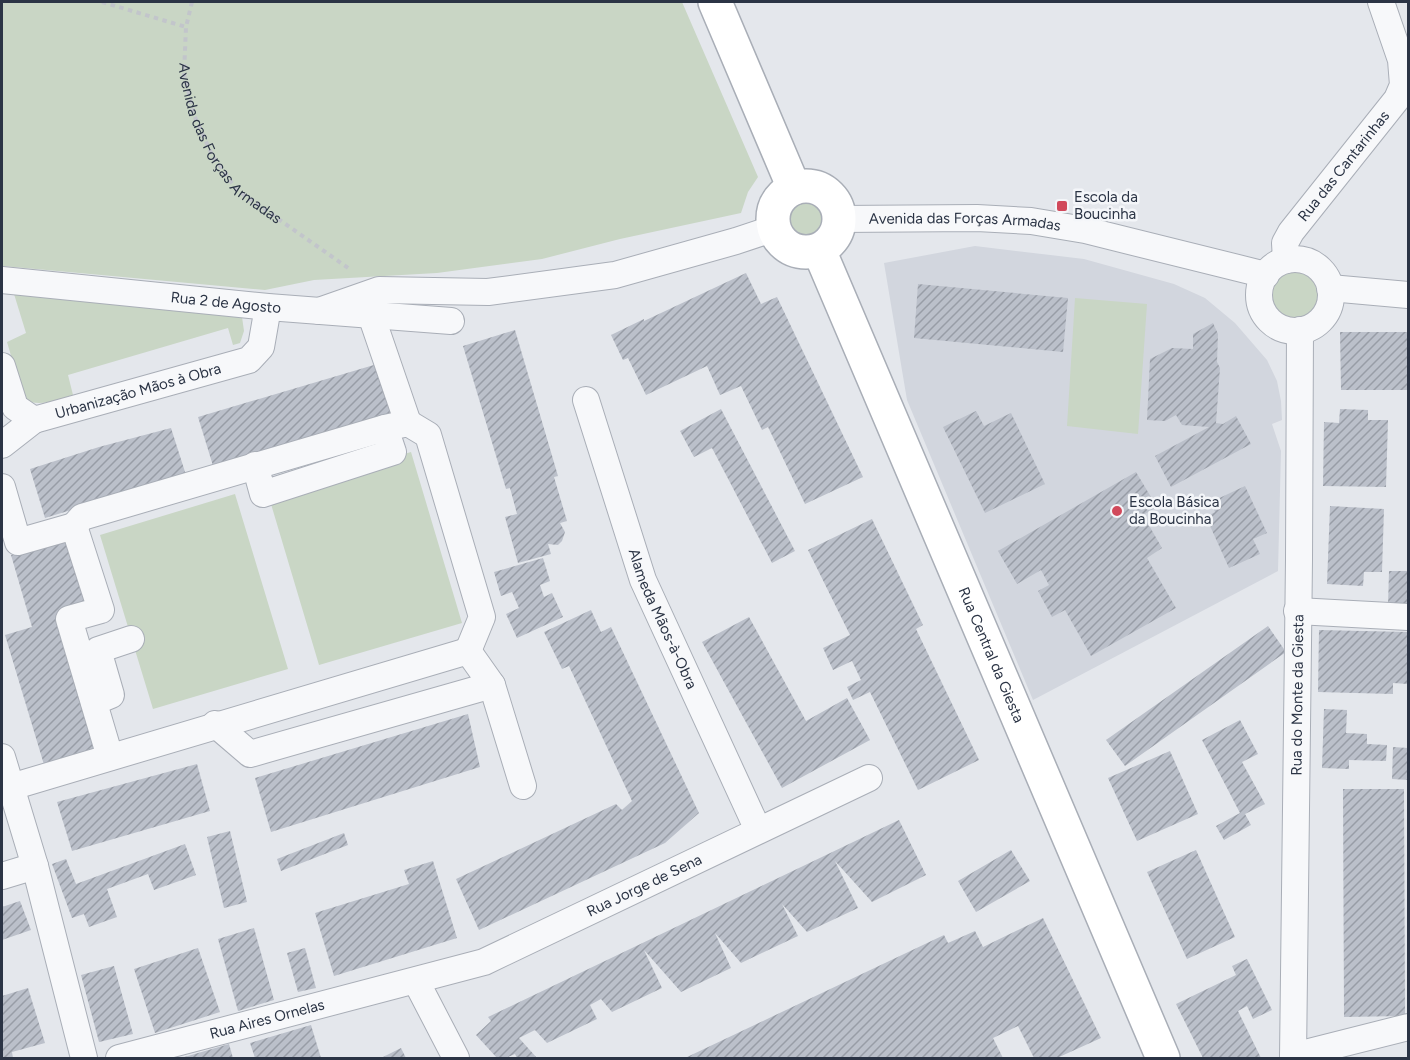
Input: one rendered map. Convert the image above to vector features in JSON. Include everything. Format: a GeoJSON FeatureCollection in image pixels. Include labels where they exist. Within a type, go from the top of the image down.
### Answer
{"type":"FeatureCollection","features":[{"type":"Feature","properties":{"kind":"street"},"geometry":{"type":"LineString","coordinates":[[715,2],[794,188]]}},
{"type":"Feature","properties":{"kind":"street","name":"Rua das Cantarinhas"},"geometry":{"type":"LineString","coordinates":[[1286,260],[1285,243],[1291,232],[1397,99],[1403,85],[1401,60],[1381,2]]}},
{"type":"Feature","properties":{"kind":"street"},"geometry":{"type":"LineString","coordinates":[[815,187],[833,199],[838,209],[839,219],[834,238],[819,250],[808,252],[788,246],[780,238],[775,228],[775,209],[786,193],[794,188],[815,187]]}},
{"type":"Feature","properties":{"kind":"street","name":"Avenida das Forças Armadas"},"geometry":{"type":"LineString","coordinates":[[839,219],[977,218],[1031,221],[1085,230],[1266,275]]}},
{"type":"Feature","properties":{"kind":"street"},"geometry":{"type":"LineString","coordinates":[[319,311],[379,290],[488,292],[615,275],[775,228]]}},
{"type":"Feature","properties":{"kind":"street","name":"Rua Central da Giesta"},"geometry":{"type":"LineString","coordinates":[[819,250],[1163,1059]]}},
{"type":"Feature","properties":{"kind":"street"},"geometry":{"type":"LineString","coordinates":[[1298,259],[1319,268],[1330,288],[1331,300],[1327,311],[1320,321],[1311,327],[1289,330],[1280,327],[1271,322],[1261,304],[1259,294],[1266,275],[1278,263],[1286,260],[1298,259]]}},
{"type":"Feature","properties":{"kind":"street","name":"Rua 2 de Agosto"},"geometry":{"type":"LineString","coordinates":[[2,280],[268,307],[451,321]]}},
{"type":"Feature","properties":{"kind":"street"},"geometry":{"type":"LineString","coordinates":[[1330,288],[1408,295]]}},
{"type":"Feature","properties":{"kind":"street","name":"Urbanização Mãos à Obra"},"geometry":{"type":"LineString","coordinates":[[17,414],[249,360],[261,347],[268,307]]}},
{"type":"Feature","properties":{"kind":"street"},"geometry":{"type":"LineString","coordinates":[[371,315],[396,426]]}},
{"type":"Feature","properties":{"kind":"street","name":"Rua do Monte da Giesta"},"geometry":{"type":"LineString","coordinates":[[1293,1057],[1300,330]]}},
{"type":"Feature","properties":{"kind":"street"},"geometry":{"type":"LineString","coordinates":[[2,366],[17,414],[2,445]]}},
{"type":"Feature","properties":{"kind":"street","name":"Alameda Mãos-à-Obra"},"geometry":{"type":"LineString","coordinates":[[586,400],[643,580],[758,830]]}},
{"type":"Feature","properties":{"kind":"street"},"geometry":{"type":"LineString","coordinates":[[2,487],[18,542],[74,526],[82,516],[396,426],[428,435],[482,616],[468,651]]}},
{"type":"Feature","properties":{"kind":"street"},"geometry":{"type":"LineString","coordinates":[[74,526],[101,610],[69,619],[110,757]]}},
{"type":"Feature","properties":{"kind":"street"},"geometry":{"type":"LineString","coordinates":[[1297,611],[1408,617]]}},
{"type":"Feature","properties":{"kind":"street"},"geometry":{"type":"LineString","coordinates":[[86,614],[111,695],[94,702]]}},
{"type":"Feature","properties":{"kind":"street"},"geometry":{"type":"LineString","coordinates":[[98,650],[131,639]]}},
{"type":"Feature","properties":{"kind":"street"},"geometry":{"type":"LineString","coordinates":[[468,651],[492,686],[523,786]]}},
{"type":"Feature","properties":{"kind":"street"},"geometry":{"type":"LineString","coordinates":[[11,787],[215,724],[468,651]]}},
{"type":"Feature","properties":{"kind":"street"},"geometry":{"type":"LineString","coordinates":[[215,724],[250,754],[492,686]]}},
{"type":"Feature","properties":{"kind":"street"},"geometry":{"type":"LineString","coordinates":[[2,757],[35,866],[84,1059]]}},
{"type":"Feature","properties":{"kind":"street","name":"Rua Jorge de Sena"},"geometry":{"type":"LineString","coordinates":[[417,981],[484,962],[869,778]]}},
{"type":"Feature","properties":{"kind":"street"},"geometry":{"type":"LineString","coordinates":[[2,876],[35,866]]}},
{"type":"Feature","properties":{"kind":"street"},"geometry":{"type":"LineString","coordinates":[[417,981],[456,1059]]}},
{"type":"Feature","properties":{"kind":"street","name":"Rua Aires Ornelas"},"geometry":{"type":"LineString","coordinates":[[119,1059],[417,981]]}},
{"type":"Feature","properties":{"kind":"street"},"geometry":{"type":"LineString","coordinates":[[1293,1057],[1408,1027]]}},
{"type":"Feature","properties":{"kind":"path"},"geometry":{"type":"LineString","coordinates":[[102,2],[186,27]]}},
{"type":"Feature","properties":{"kind":"path","name":"Avenida das Forças Armadas"},"geometry":{"type":"LineString","coordinates":[[192,2],[186,27],[184,74],[194,115],[212,155],[237,190],[379,290]]}},
{"type":"Feature","properties":{"kind":"shaded area","name":"Escola Básica da Boucinha"},"geometry":{"type":"Polygon","coordinates":[[[975,246],[1084,259],[1174,284],[1205,298],[1235,323],[1267,360],[1277,381],[1281,401],[1282,420],[1272,424],[1281,451],[1278,571],[1033,700],[907,400],[884,263],[975,246]]]}},
{"type":"Feature","properties":{"kind":"green space"},"geometry":{"type":"Polygon","coordinates":[[[2,2],[682,2],[758,177],[748,192],[741,213],[620,239],[542,259],[437,273],[314,280],[265,290],[3,266],[2,2]]]}},
{"type":"Feature","properties":{"kind":"green space"},"geometry":{"type":"Polygon","coordinates":[[[806,202],[818,207],[823,219],[818,231],[806,236],[794,231],[789,219],[794,207],[806,202]]]}},
{"type":"Feature","properties":{"kind":"green space"},"geometry":{"type":"Polygon","coordinates":[[[1290,269],[1300,269],[1313,276],[1320,289],[1320,299],[1313,312],[1300,319],[1290,319],[1281,315],[1274,308],[1270,299],[1270,289],[1274,280],[1281,273],[1290,269]]]}},
{"type":"Feature","properties":{"kind":"green space"},"geometry":{"type":"Polygon","coordinates":[[[14,294],[242,317],[244,331],[240,343],[233,345],[228,328],[68,375],[73,395],[36,403],[24,400],[7,342],[26,333],[14,294]]]}},
{"type":"Feature","properties":{"kind":"green space"},"geometry":{"type":"Polygon","coordinates":[[[1075,298],[1147,304],[1138,434],[1067,426],[1075,298]]]}},
{"type":"Feature","properties":{"kind":"green space"},"geometry":{"type":"Polygon","coordinates":[[[411,452],[462,623],[319,665],[268,494],[411,452]]]}},
{"type":"Feature","properties":{"kind":"green space"},"geometry":{"type":"Polygon","coordinates":[[[235,494],[288,669],[153,709],[100,535],[235,494]]]}},
{"type":"Feature","properties":{"kind":"building"},"geometry":{"type":"Polygon","coordinates":[[[746,273],[761,304],[777,297],[863,477],[805,504],[768,427],[762,430],[741,386],[720,395],[707,366],[646,395],[628,358],[623,360],[611,335],[746,273]]]}},
{"type":"Feature","properties":{"kind":"building"},"geometry":{"type":"Polygon","coordinates":[[[918,284],[1068,298],[1063,352],[914,338],[918,284]]]}},
{"type":"Feature","properties":{"kind":"building"},"geometry":{"type":"Polygon","coordinates":[[[1213,323],[1218,334],[1217,362],[1220,368],[1216,423],[1223,424],[1236,416],[1251,444],[1171,487],[1155,456],[1209,427],[1182,425],[1176,415],[1165,421],[1147,420],[1150,359],[1172,348],[1193,349],[1193,334],[1213,323]]]}},
{"type":"Feature","properties":{"kind":"building"},"geometry":{"type":"Polygon","coordinates":[[[515,330],[558,476],[554,477],[567,521],[560,523],[565,532],[562,541],[558,545],[548,544],[551,554],[518,563],[505,517],[517,514],[510,488],[506,489],[463,346],[515,330]]]}},
{"type":"Feature","properties":{"kind":"building"},"geometry":{"type":"Polygon","coordinates":[[[1340,332],[1408,332],[1408,390],[1341,390],[1340,332]]]}},
{"type":"Feature","properties":{"kind":"building"},"geometry":{"type":"Polygon","coordinates":[[[384,362],[400,412],[214,469],[198,417],[384,362]]]}},
{"type":"Feature","properties":{"kind":"building"},"geometry":{"type":"Polygon","coordinates":[[[721,409],[795,551],[772,563],[712,448],[694,457],[680,431],[721,409]]]}},
{"type":"Feature","properties":{"kind":"building"},"geometry":{"type":"Polygon","coordinates":[[[1340,409],[1368,410],[1368,420],[1388,420],[1386,487],[1323,486],[1324,422],[1339,423],[1340,409]]]}},
{"type":"Feature","properties":{"kind":"building"},"geometry":{"type":"Polygon","coordinates":[[[976,411],[984,426],[1011,413],[1045,484],[985,513],[943,427],[976,411]]]}},
{"type":"Feature","properties":{"kind":"building"},"geometry":{"type":"Polygon","coordinates":[[[171,428],[186,475],[45,518],[30,469],[99,447],[171,428]]]}},
{"type":"Feature","properties":{"kind":"building"},"geometry":{"type":"Polygon","coordinates":[[[1136,472],[1157,507],[1143,515],[1162,548],[1147,558],[1176,608],[1091,656],[1065,610],[1052,617],[1038,591],[1049,585],[1041,570],[1017,584],[998,551],[1136,472]]]}},
{"type":"Feature","properties":{"kind":"building"},"geometry":{"type":"Polygon","coordinates":[[[1245,486],[1267,533],[1253,539],[1260,554],[1229,568],[1206,517],[1215,512],[1211,502],[1245,486]]]}},
{"type":"Feature","properties":{"kind":"building"},"geometry":{"type":"Polygon","coordinates":[[[1330,506],[1384,509],[1382,572],[1364,572],[1363,586],[1327,584],[1330,506]]]}},
{"type":"Feature","properties":{"kind":"building"},"geometry":{"type":"Polygon","coordinates":[[[872,519],[923,625],[916,629],[979,760],[918,790],[870,692],[853,700],[847,687],[861,680],[852,661],[833,670],[823,648],[850,635],[808,550],[872,519]]]}},
{"type":"Feature","properties":{"kind":"building"},"geometry":{"type":"Polygon","coordinates":[[[71,537],[92,609],[58,619],[97,754],[45,768],[5,635],[32,627],[11,555],[71,537]]]}},
{"type":"Feature","properties":{"kind":"building"},"geometry":{"type":"Polygon","coordinates":[[[543,558],[550,581],[540,585],[544,597],[552,593],[563,617],[517,638],[506,614],[519,608],[512,592],[501,596],[494,572],[543,558]]]}},
{"type":"Feature","properties":{"kind":"building"},"geometry":{"type":"Polygon","coordinates":[[[1389,571],[1408,571],[1408,606],[1388,606],[1389,571]]]}},
{"type":"Feature","properties":{"kind":"building"},"geometry":{"type":"Polygon","coordinates":[[[591,610],[601,632],[611,627],[699,813],[665,843],[479,930],[456,879],[616,804],[622,810],[632,801],[569,666],[562,669],[544,632],[591,610]]]}},
{"type":"Feature","properties":{"kind":"building"},"geometry":{"type":"Polygon","coordinates":[[[749,617],[806,721],[847,698],[870,740],[782,788],[702,642],[749,617]]]}},
{"type":"Feature","properties":{"kind":"building"},"geometry":{"type":"Polygon","coordinates":[[[1268,626],[1286,652],[1125,766],[1106,740],[1268,626]]]}},
{"type":"Feature","properties":{"kind":"building"},"geometry":{"type":"Polygon","coordinates":[[[1319,630],[1408,632],[1408,684],[1393,683],[1393,694],[1318,692],[1319,630]]]}},
{"type":"Feature","properties":{"kind":"building"},"geometry":{"type":"Polygon","coordinates":[[[1324,709],[1347,710],[1346,733],[1367,734],[1367,744],[1387,745],[1386,761],[1349,760],[1349,769],[1322,768],[1324,709]]]}},
{"type":"Feature","properties":{"kind":"building"},"geometry":{"type":"Polygon","coordinates":[[[468,714],[480,767],[271,832],[255,778],[468,714]]]}},
{"type":"Feature","properties":{"kind":"building"},"geometry":{"type":"Polygon","coordinates":[[[1240,720],[1258,754],[1242,762],[1265,804],[1245,814],[1251,825],[1224,840],[1216,826],[1240,813],[1202,740],[1240,720]]]}},
{"type":"Feature","properties":{"kind":"building"},"geometry":{"type":"Polygon","coordinates":[[[1393,747],[1408,748],[1408,780],[1392,779],[1393,747]]]}},
{"type":"Feature","properties":{"kind":"building"},"geometry":{"type":"Polygon","coordinates":[[[1170,751],[1198,814],[1137,841],[1108,778],[1170,751]]]}},
{"type":"Feature","properties":{"kind":"building"},"geometry":{"type":"Polygon","coordinates":[[[197,764],[210,811],[72,851],[57,802],[197,764]]]}},
{"type":"Feature","properties":{"kind":"building"},"geometry":{"type":"Polygon","coordinates":[[[1343,789],[1404,789],[1405,1016],[1344,1017],[1343,789]]]}},
{"type":"Feature","properties":{"kind":"building"},"geometry":{"type":"Polygon","coordinates":[[[899,820],[926,875],[872,902],[835,861],[858,908],[807,932],[782,904],[798,936],[741,963],[715,933],[731,968],[681,992],[644,950],[662,988],[612,1012],[601,999],[590,1005],[597,1019],[547,1043],[535,1030],[519,1038],[537,1058],[517,1058],[515,1054],[506,1058],[497,1058],[476,1035],[491,1021],[488,1017],[899,820]]]}},
{"type":"Feature","properties":{"kind":"building"},"geometry":{"type":"Polygon","coordinates":[[[230,831],[247,902],[224,908],[207,837],[230,831]]]}},
{"type":"Feature","properties":{"kind":"building"},"geometry":{"type":"Polygon","coordinates":[[[344,833],[348,845],[281,871],[277,859],[344,833]]]}},
{"type":"Feature","properties":{"kind":"building"},"geometry":{"type":"Polygon","coordinates":[[[185,844],[196,875],[154,890],[148,874],[107,889],[117,917],[89,927],[84,914],[72,918],[52,864],[66,859],[76,884],[185,844]]]}},
{"type":"Feature","properties":{"kind":"building"},"geometry":{"type":"Polygon","coordinates":[[[1011,850],[1030,881],[976,912],[958,881],[1011,850]]]}},
{"type":"Feature","properties":{"kind":"building"},"geometry":{"type":"Polygon","coordinates":[[[1196,850],[1235,937],[1187,959],[1147,872],[1196,850]]]}},
{"type":"Feature","properties":{"kind":"building"},"geometry":{"type":"Polygon","coordinates":[[[433,861],[457,938],[334,976],[315,913],[409,884],[404,870],[433,861]]]}},
{"type":"Feature","properties":{"kind":"building"},"geometry":{"type":"Polygon","coordinates":[[[20,901],[31,930],[2,940],[2,907],[20,901]]]}},
{"type":"Feature","properties":{"kind":"building"},"geometry":{"type":"Polygon","coordinates":[[[1043,918],[1101,1038],[1057,1058],[1034,1058],[1018,1026],[993,1038],[1003,1058],[685,1058],[944,935],[948,943],[975,931],[983,947],[1043,918]]]}},
{"type":"Feature","properties":{"kind":"building"},"geometry":{"type":"Polygon","coordinates":[[[254,928],[274,1000],[238,1011],[218,939],[254,928]]]}},
{"type":"Feature","properties":{"kind":"building"},"geometry":{"type":"Polygon","coordinates":[[[198,948],[220,1012],[155,1033],[134,969],[198,948]]]}},
{"type":"Feature","properties":{"kind":"building"},"geometry":{"type":"Polygon","coordinates":[[[305,948],[316,988],[298,992],[287,953],[305,948]]]}},
{"type":"Feature","properties":{"kind":"building"},"geometry":{"type":"Polygon","coordinates":[[[1247,959],[1272,1010],[1253,1019],[1247,1006],[1238,1011],[1261,1058],[1203,1058],[1176,1004],[1236,975],[1232,966],[1247,959]]]}},
{"type":"Feature","properties":{"kind":"building"},"geometry":{"type":"Polygon","coordinates":[[[114,966],[133,1034],[99,1042],[81,975],[114,966]]]}},
{"type":"Feature","properties":{"kind":"building"},"geometry":{"type":"Polygon","coordinates":[[[28,988],[45,1043],[12,1052],[13,1058],[2,1058],[2,996],[28,988]]]}},
{"type":"Feature","properties":{"kind":"building"},"geometry":{"type":"Polygon","coordinates":[[[311,1025],[321,1058],[255,1058],[250,1043],[311,1025]]]}},
{"type":"Feature","properties":{"kind":"building"},"geometry":{"type":"Polygon","coordinates":[[[229,1044],[233,1058],[181,1058],[229,1044]]]}},
{"type":"Feature","properties":{"kind":"building"},"geometry":{"type":"Polygon","coordinates":[[[401,1048],[406,1058],[381,1058],[401,1048]]]}},
{"type":"Feature","properties":{"kind":"place","name":"Escola da Boucinha"},"geometry":{"type":"Point","coordinates":[1062,206]}},
{"type":"Feature","properties":{"kind":"place","name":"Escola Básica da Boucinha"},"geometry":{"type":"Point","coordinates":[1117,511]}}]}
